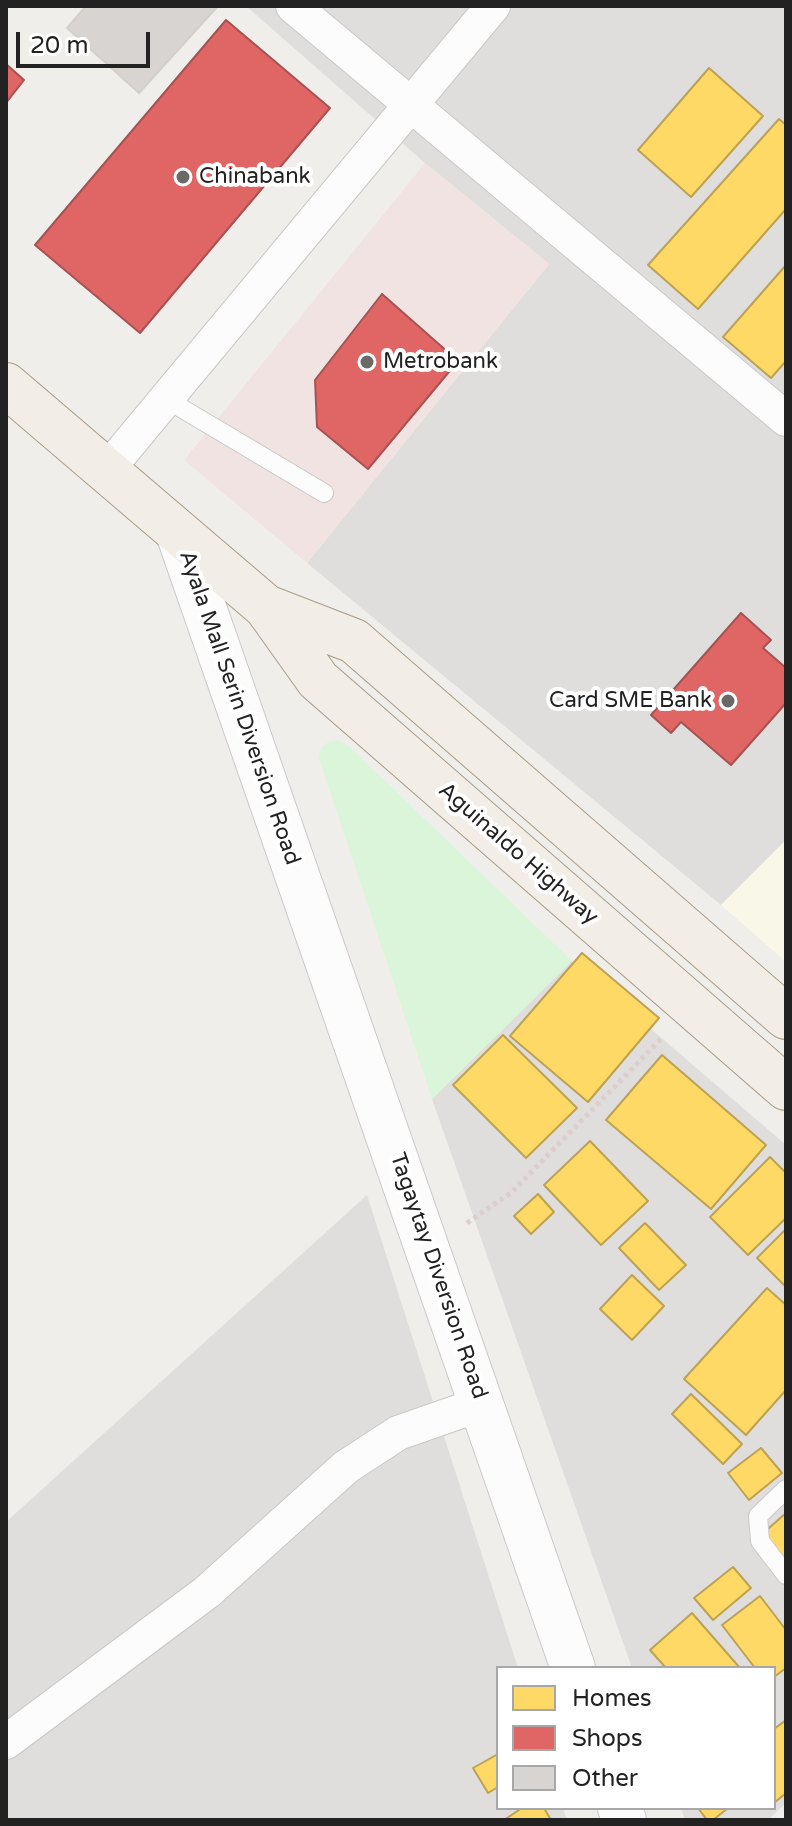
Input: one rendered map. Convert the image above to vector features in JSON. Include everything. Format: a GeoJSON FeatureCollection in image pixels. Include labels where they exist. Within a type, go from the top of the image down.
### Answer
{"type":"FeatureCollection","features":[{"type":"Feature","properties":{"kind":"main road","name":"Aguinaldo Highway"},"geometry":{"type":"LineString","coordinates":[[6,385],[266,607],[318,680],[786,1088]]}},
{"type":"Feature","properties":{"kind":"main road","name":"Aguinaldo Highway"},"geometry":{"type":"LineString","coordinates":[[266,607],[354,641],[786,1017]]}},
{"type":"Feature","properties":{"kind":"street"},"geometry":{"type":"LineString","coordinates":[[293,6],[786,419]]}},
{"type":"Feature","properties":{"kind":"street"},"geometry":{"type":"LineString","coordinates":[[106,471],[493,6]]}},
{"type":"Feature","properties":{"kind":"street","name":"Ayala Mall Serin Diversion Road"},"geometry":{"type":"LineString","coordinates":[[178,533],[301,884]]}},
{"type":"Feature","properties":{"kind":"street","name":"Tagaytay Diversion Road"},"geometry":{"type":"LineString","coordinates":[[301,884],[572,1666]]}},
{"type":"Feature","properties":{"kind":"street"},"geometry":{"type":"LineString","coordinates":[[6,1742],[207,1592],[346,1467],[398,1433],[481,1404]]}},
{"type":"Feature","properties":{"kind":"lane"},"geometry":{"type":"LineString","coordinates":[[166,399],[324,493]]}},
{"type":"Feature","properties":{"kind":"lane"},"geometry":{"type":"LineString","coordinates":[[786,1489],[758,1516],[760,1541],[786,1575]]}},
{"type":"Feature","properties":{"kind":"path"},"geometry":{"type":"LineString","coordinates":[[430,1249],[512,1192],[693,1006]]}},
{"type":"Feature","properties":{"kind":"shaded area"},"geometry":{"type":"Polygon","coordinates":[[[246,6],[786,6],[786,840],[721,905],[307,563],[549,264],[425,163],[246,6]]]}},
{"type":"Feature","properties":{"kind":"shaded area","name":"Metrobank"},"geometry":{"type":"Polygon","coordinates":[[[425,163],[549,264],[307,563],[184,460],[425,163]]]}},
{"type":"Feature","properties":{"kind":"shaded area"},"geometry":{"type":"Polygon","coordinates":[[[786,840],[786,962],[721,905],[786,840]]]}},
{"type":"Feature","properties":{"kind":"shaded area"},"geometry":{"type":"Polygon","coordinates":[[[572,961],[786,1145],[786,1803],[768,1820],[685,1820],[682,1810],[776,1810],[776,1666],[631,1666],[432,1099],[572,961]]]}},
{"type":"Feature","properties":{"kind":"shaded area"},"geometry":{"type":"Polygon","coordinates":[[[367,1195],[517,1666],[496,1666],[496,1810],[564,1810],[567,1820],[6,1820],[6,1522],[367,1195]]]}},
{"type":"Feature","properties":{"kind":"green space"},"geometry":{"type":"Polygon","coordinates":[[[338,740],[350,747],[572,961],[432,1099],[319,758],[321,748],[328,742],[338,740]]]}},
{"type":"Feature","properties":{"kind":"building: Homes"},"geometry":{"type":"Polygon","coordinates":[[[709,68],[763,116],[691,197],[638,150],[709,68]]]}},
{"type":"Feature","properties":{"kind":"building: Homes"},"geometry":{"type":"Polygon","coordinates":[[[779,119],[786,125],[786,209],[698,309],[648,265],[779,119]]]}},
{"type":"Feature","properties":{"kind":"building: Homes"},"geometry":{"type":"Polygon","coordinates":[[[786,265],[786,361],[771,378],[723,337],[786,265]]]}},
{"type":"Feature","properties":{"kind":"building: Homes"},"geometry":{"type":"Polygon","coordinates":[[[582,953],[659,1018],[588,1102],[510,1036],[582,953]]]}},
{"type":"Feature","properties":{"kind":"building: Homes"},"geometry":{"type":"Polygon","coordinates":[[[503,1035],[577,1108],[526,1158],[453,1085],[503,1035]]]}},
{"type":"Feature","properties":{"kind":"building: Homes"},"geometry":{"type":"Polygon","coordinates":[[[662,1055],[766,1145],[711,1209],[606,1120],[662,1055]]]}},
{"type":"Feature","properties":{"kind":"building: Homes"},"geometry":{"type":"Polygon","coordinates":[[[590,1141],[648,1201],[601,1245],[544,1185],[590,1141]]]}},
{"type":"Feature","properties":{"kind":"building: Homes"},"geometry":{"type":"Polygon","coordinates":[[[770,1157],[786,1173],[786,1218],[748,1255],[710,1217],[770,1157]]]}},
{"type":"Feature","properties":{"kind":"building: Homes"},"geometry":{"type":"Polygon","coordinates":[[[538,1194],[554,1212],[531,1234],[514,1216],[538,1194]]]}},
{"type":"Feature","properties":{"kind":"building: Homes"},"geometry":{"type":"Polygon","coordinates":[[[645,1223],[686,1265],[659,1290],[619,1248],[645,1223]]]}},
{"type":"Feature","properties":{"kind":"building: Homes"},"geometry":{"type":"Polygon","coordinates":[[[786,1229],[786,1287],[757,1258],[786,1229]]]}},
{"type":"Feature","properties":{"kind":"building: Homes"},"geometry":{"type":"Polygon","coordinates":[[[632,1275],[664,1306],[632,1340],[600,1309],[632,1275]]]}},
{"type":"Feature","properties":{"kind":"building: Homes"},"geometry":{"type":"Polygon","coordinates":[[[767,1288],[786,1305],[786,1390],[746,1435],[684,1379],[767,1288]]]}},
{"type":"Feature","properties":{"kind":"building: Homes"},"geometry":{"type":"Polygon","coordinates":[[[691,1394],[742,1444],[723,1464],[672,1414],[691,1394]]]}},
{"type":"Feature","properties":{"kind":"building: Homes"},"geometry":{"type":"Polygon","coordinates":[[[761,1448],[782,1473],[749,1500],[728,1473],[761,1448]]]}},
{"type":"Feature","properties":{"kind":"building: Homes"},"geometry":{"type":"Polygon","coordinates":[[[786,1513],[786,1565],[760,1536],[786,1513]]]}},
{"type":"Feature","properties":{"kind":"building: Homes"},"geometry":{"type":"Polygon","coordinates":[[[733,1567],[751,1588],[713,1620],[694,1598],[733,1567]]]}},
{"type":"Feature","properties":{"kind":"building: Homes"},"geometry":{"type":"Polygon","coordinates":[[[760,1596],[786,1630],[786,1668],[776,1676],[776,1666],[753,1666],[722,1625],[760,1596]]]}},
{"type":"Feature","properties":{"kind":"building: Homes"},"geometry":{"type":"Polygon","coordinates":[[[692,1613],[738,1666],[664,1666],[650,1650],[692,1613]]]}},
{"type":"Feature","properties":{"kind":"building: Homes"},"geometry":{"type":"Polygon","coordinates":[[[786,1720],[786,1793],[776,1801],[776,1728],[786,1720]]]}},
{"type":"Feature","properties":{"kind":"building: Homes"},"geometry":{"type":"Polygon","coordinates":[[[496,1755],[496,1788],[488,1793],[473,1768],[496,1755]]]}},
{"type":"Feature","properties":{"kind":"building: Homes"},"geometry":{"type":"Polygon","coordinates":[[[519,1810],[545,1810],[551,1820],[504,1820],[519,1810]]]}},
{"type":"Feature","properties":{"kind":"building: Homes"},"geometry":{"type":"Polygon","coordinates":[[[700,1810],[726,1810],[713,1820],[707,1820],[700,1810]]]}},
{"type":"Feature","properties":{"kind":"building: Shops","name":"Chinabank"},"geometry":{"type":"Polygon","coordinates":[[[226,20],[330,108],[140,333],[35,245],[226,20]]]}},
{"type":"Feature","properties":{"kind":"building: Shops"},"geometry":{"type":"Polygon","coordinates":[[[6,64],[24,80],[6,103],[6,64]]]}},
{"type":"Feature","properties":{"kind":"building: Shops"},"geometry":{"type":"Polygon","coordinates":[[[382,294],[458,361],[368,469],[317,427],[315,380],[382,294]]]}},
{"type":"Feature","properties":{"kind":"building: Shops"},"geometry":{"type":"Polygon","coordinates":[[[741,613],[771,640],[763,648],[786,668],[786,703],[731,765],[681,722],[671,733],[651,715],[741,613]]]}},
{"type":"Feature","properties":{"kind":"building: Other"},"geometry":{"type":"Polygon","coordinates":[[[86,6],[218,6],[139,93],[67,28],[86,6]]]}},
{"type":"Feature","properties":{"kind":"place","name":"Chinabank"},"geometry":{"type":"Point","coordinates":[183,177]}},
{"type":"Feature","properties":{"kind":"place","name":"Metrobank"},"geometry":{"type":"Point","coordinates":[367,362]}},
{"type":"Feature","properties":{"kind":"place","name":"Card SME Bank"},"geometry":{"type":"Point","coordinates":[728,701]}}]}
